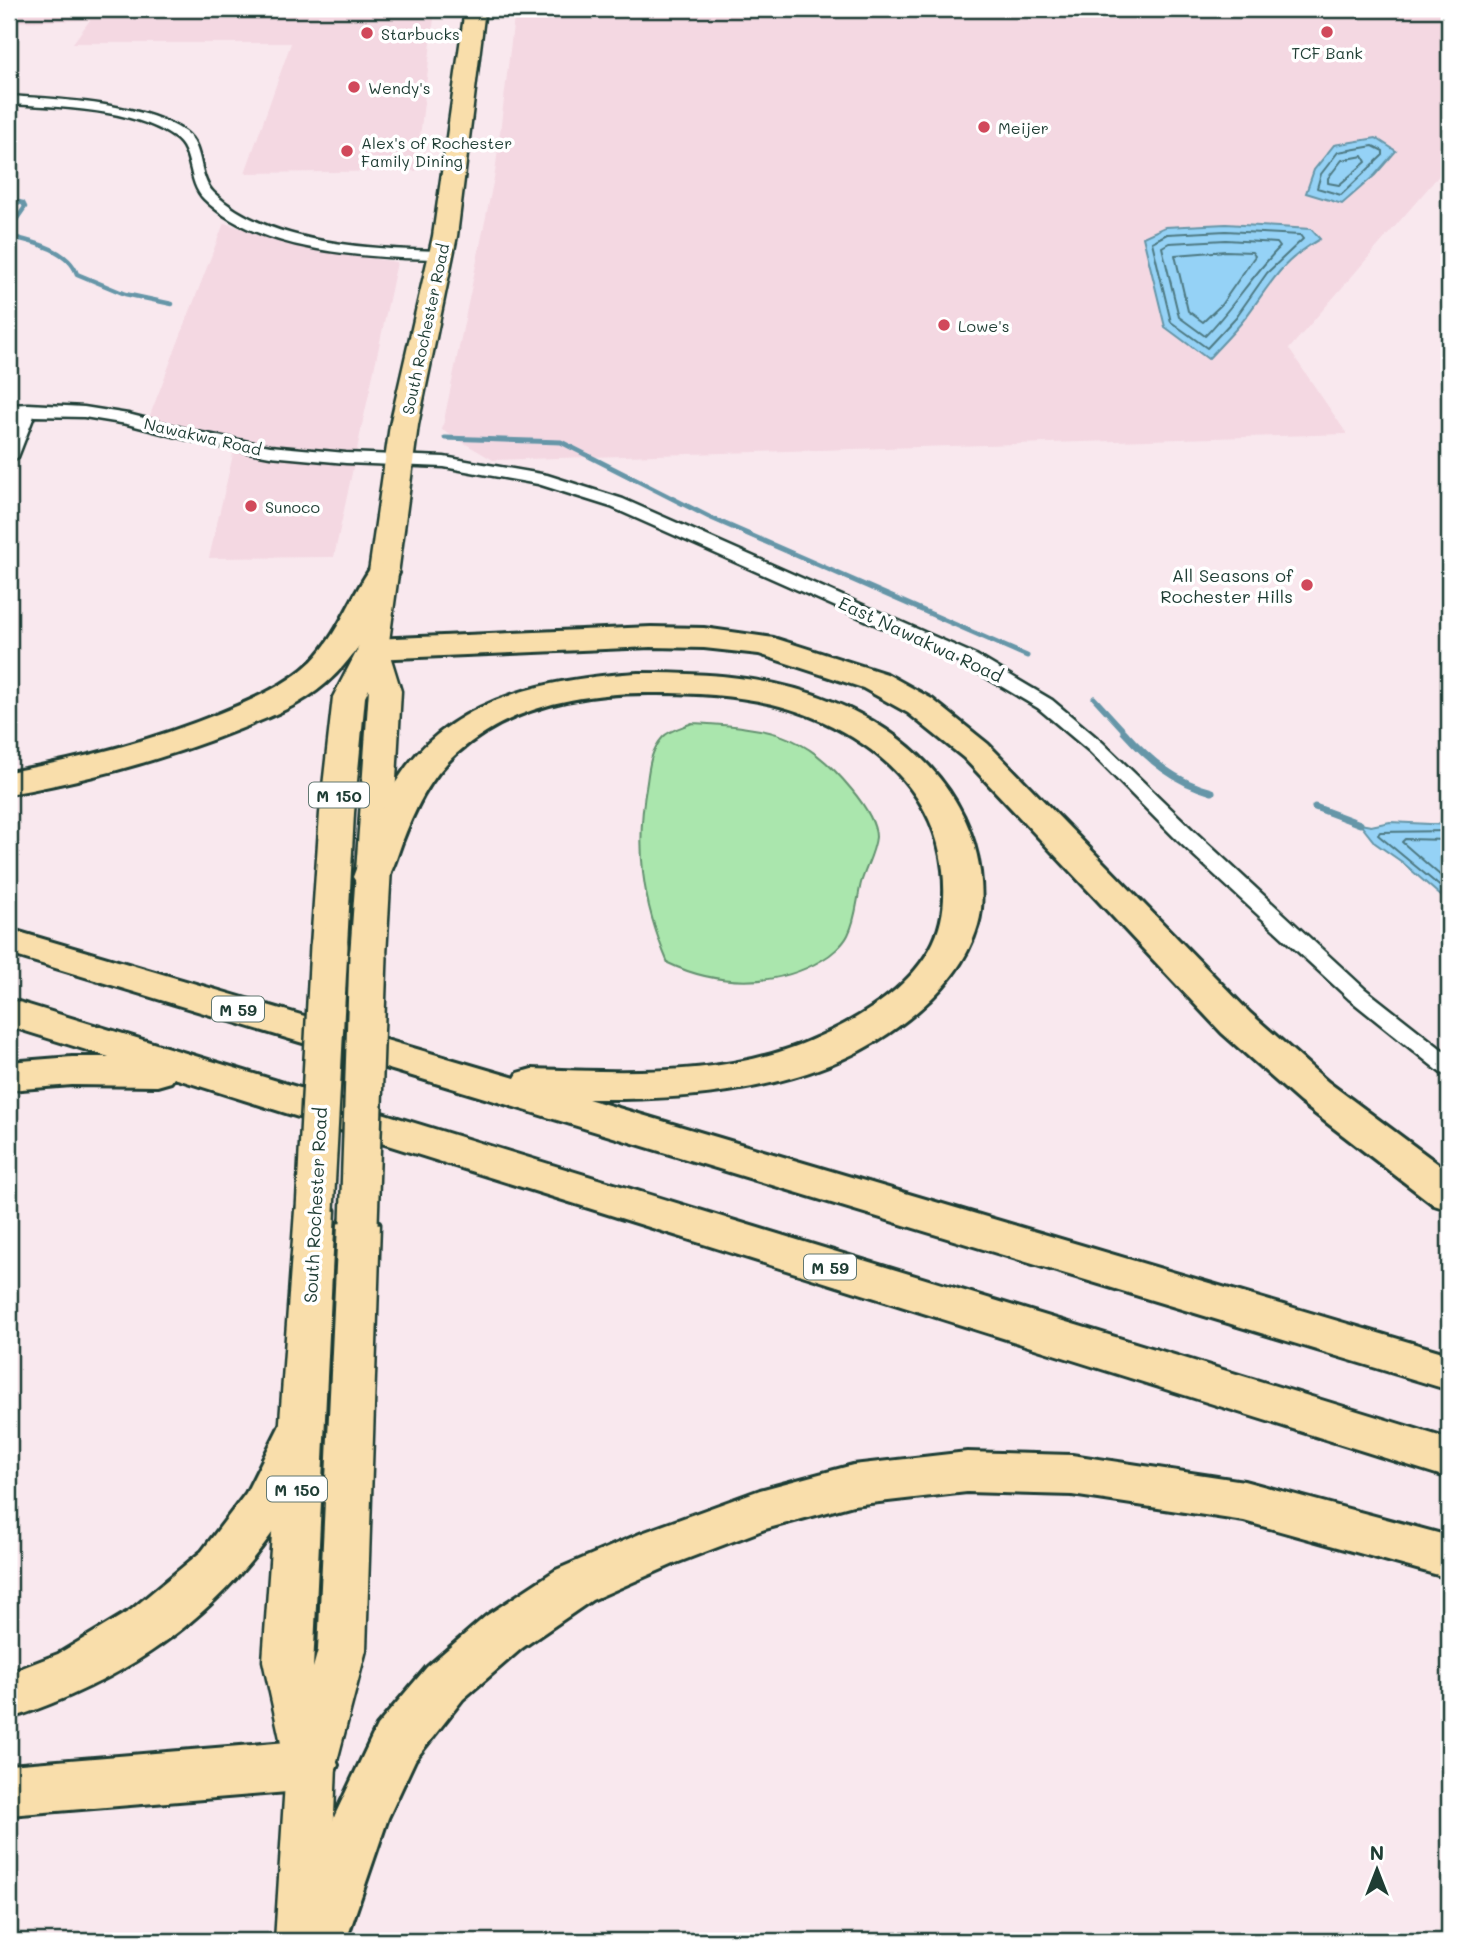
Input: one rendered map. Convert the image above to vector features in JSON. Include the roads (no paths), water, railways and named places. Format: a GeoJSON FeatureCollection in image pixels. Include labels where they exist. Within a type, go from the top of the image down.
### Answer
{"type":"FeatureCollection","features":[{"type":"Feature","properties":{"kind":"highway"},"geometry":{"type":"LineString","coordinates":[[9,783],[98,765],[201,734],[286,696],[322,669],[349,637],[383,573]]}},
{"type":"Feature","properties":{"kind":"highway"},"geometry":{"type":"LineString","coordinates":[[373,649],[651,637],[704,638],[763,645],[874,681],[920,706],[976,751],[1236,1023],[1314,1092],[1449,1194]]}},
{"type":"Feature","properties":{"kind":"highway"},"geometry":{"type":"LineString","coordinates":[[371,877],[396,810],[419,775],[444,747],[479,721],[520,703],[564,690],[617,682],[677,682],[739,688],[802,700],[848,720],[886,744],[916,772],[943,807],[956,837],[963,876],[963,916],[949,951],[927,982],[893,1013],[853,1038],[773,1068],[702,1081],[593,1086],[467,1078]]}},
{"type":"Feature","properties":{"kind":"highway","name":"M 59"},"geometry":{"type":"LineString","coordinates":[[9,941],[1449,1372]]}},
{"type":"Feature","properties":{"kind":"highway","name":"M 59"},"geometry":{"type":"LineString","coordinates":[[9,1012],[1449,1459]]}},
{"type":"Feature","properties":{"kind":"highway"},"geometry":{"type":"LineString","coordinates":[[9,1076],[72,1071],[211,1075]]}},
{"type":"Feature","properties":{"kind":"highway"},"geometry":{"type":"LineString","coordinates":[[9,1696],[76,1670],[149,1626],[219,1566],[263,1507],[300,1433]]}},
{"type":"Feature","properties":{"kind":"highway"},"geometry":{"type":"LineString","coordinates":[[318,1941],[362,1815],[396,1743],[445,1683],[504,1632],[574,1585],[659,1548],[760,1510],[853,1485],[954,1474],[1072,1475],[1244,1501],[1449,1557]]}},
{"type":"Feature","properties":{"kind":"highway"},"geometry":{"type":"LineString","coordinates":[[9,1790],[311,1765]]}},
{"type":"Feature","properties":{"kind":"main road","name":"South Rochester Road"},"geometry":{"type":"LineString","coordinates":[[311,1765],[287,1661],[337,813],[349,697],[373,649],[398,459],[442,255],[475,9]]}},
{"type":"Feature","properties":{"kind":"main road","name":"South Rochester Road"},"geometry":{"type":"LineString","coordinates":[[302,1941],[311,1765],[342,1650],[371,877],[385,691],[373,649]]}},
{"type":"Feature","properties":{"kind":"street"},"geometry":{"type":"LineString","coordinates":[[9,100],[96,110],[148,121],[173,131],[188,142],[197,179],[207,195],[231,212],[267,228],[348,250],[391,255],[442,255]]}},
{"type":"Feature","properties":{"kind":"street"},"geometry":{"type":"LineString","coordinates":[[9,457],[28,409]]}},
{"type":"Feature","properties":{"kind":"street","name":"Nawakwa Road"},"geometry":{"type":"LineString","coordinates":[[9,410],[108,415],[201,438],[270,451],[346,458],[398,459]]}},
{"type":"Feature","properties":{"kind":"street","name":"East Nawakwa Road"},"geometry":{"type":"LineString","coordinates":[[398,459],[498,470],[553,481],[597,496],[923,638],[1017,685],[1045,704],[1104,755],[1195,844],[1357,994],[1449,1067]]}},
{"type":"Feature","properties":{"kind":"water"},"geometry":{"type":"Polygon","coordinates":[[[1376,138],[1396,151],[1375,175],[1342,204],[1306,193],[1314,170],[1334,145],[1376,138]]]}},
{"type":"Feature","properties":{"kind":"water"},"geometry":{"type":"Polygon","coordinates":[[[1226,224],[1311,229],[1320,239],[1284,266],[1242,322],[1208,359],[1165,327],[1143,237],[1165,227],[1226,224]]]}},
{"type":"Feature","properties":{"kind":"water"},"geometry":{"type":"Polygon","coordinates":[[[1390,822],[1449,825],[1449,903],[1402,862],[1375,843],[1360,824],[1371,826],[1390,822]]]}},
{"type":"Feature","properties":{"kind":"waterway"},"geometry":{"type":"LineString","coordinates":[[9,200],[23,203],[25,207],[9,230]]}},
{"type":"Feature","properties":{"kind":"waterway"},"geometry":{"type":"LineString","coordinates":[[9,236],[39,244],[58,253],[66,258],[77,274],[125,294],[172,304]]}},
{"type":"Feature","properties":{"kind":"waterway"},"geometry":{"type":"LineString","coordinates":[[445,438],[561,442],[709,517],[1027,656]]}},
{"type":"Feature","properties":{"kind":"waterway"},"geometry":{"type":"LineString","coordinates":[[1094,698],[1126,733]]}},
{"type":"Feature","properties":{"kind":"waterway"},"geometry":{"type":"LineString","coordinates":[[1124,732],[1163,769],[1212,792]]}},
{"type":"Feature","properties":{"kind":"waterway"},"geometry":{"type":"LineString","coordinates":[[1315,807],[1360,824]]}},
{"type":"Feature","properties":{"kind":"place","name":"TCF Bank"},"geometry":{"type":"Point","coordinates":[1327,32]}},
{"type":"Feature","properties":{"kind":"place","name":"Starbucks"},"geometry":{"type":"Point","coordinates":[367,33]}},
{"type":"Feature","properties":{"kind":"place","name":"Wendy's"},"geometry":{"type":"Point","coordinates":[354,87]}},
{"type":"Feature","properties":{"kind":"place","name":"Meijer"},"geometry":{"type":"Point","coordinates":[984,127]}},
{"type":"Feature","properties":{"kind":"place","name":"Alex's of Rochester Family Dining"},"geometry":{"type":"Point","coordinates":[347,151]}},
{"type":"Feature","properties":{"kind":"place","name":"Lowe's"},"geometry":{"type":"Point","coordinates":[944,325]}},
{"type":"Feature","properties":{"kind":"place","name":"Sunoco"},"geometry":{"type":"Point","coordinates":[251,506]}},
{"type":"Feature","properties":{"kind":"place","name":"All Seasons of Rochester Hills"},"geometry":{"type":"Point","coordinates":[1307,585]}}]}
